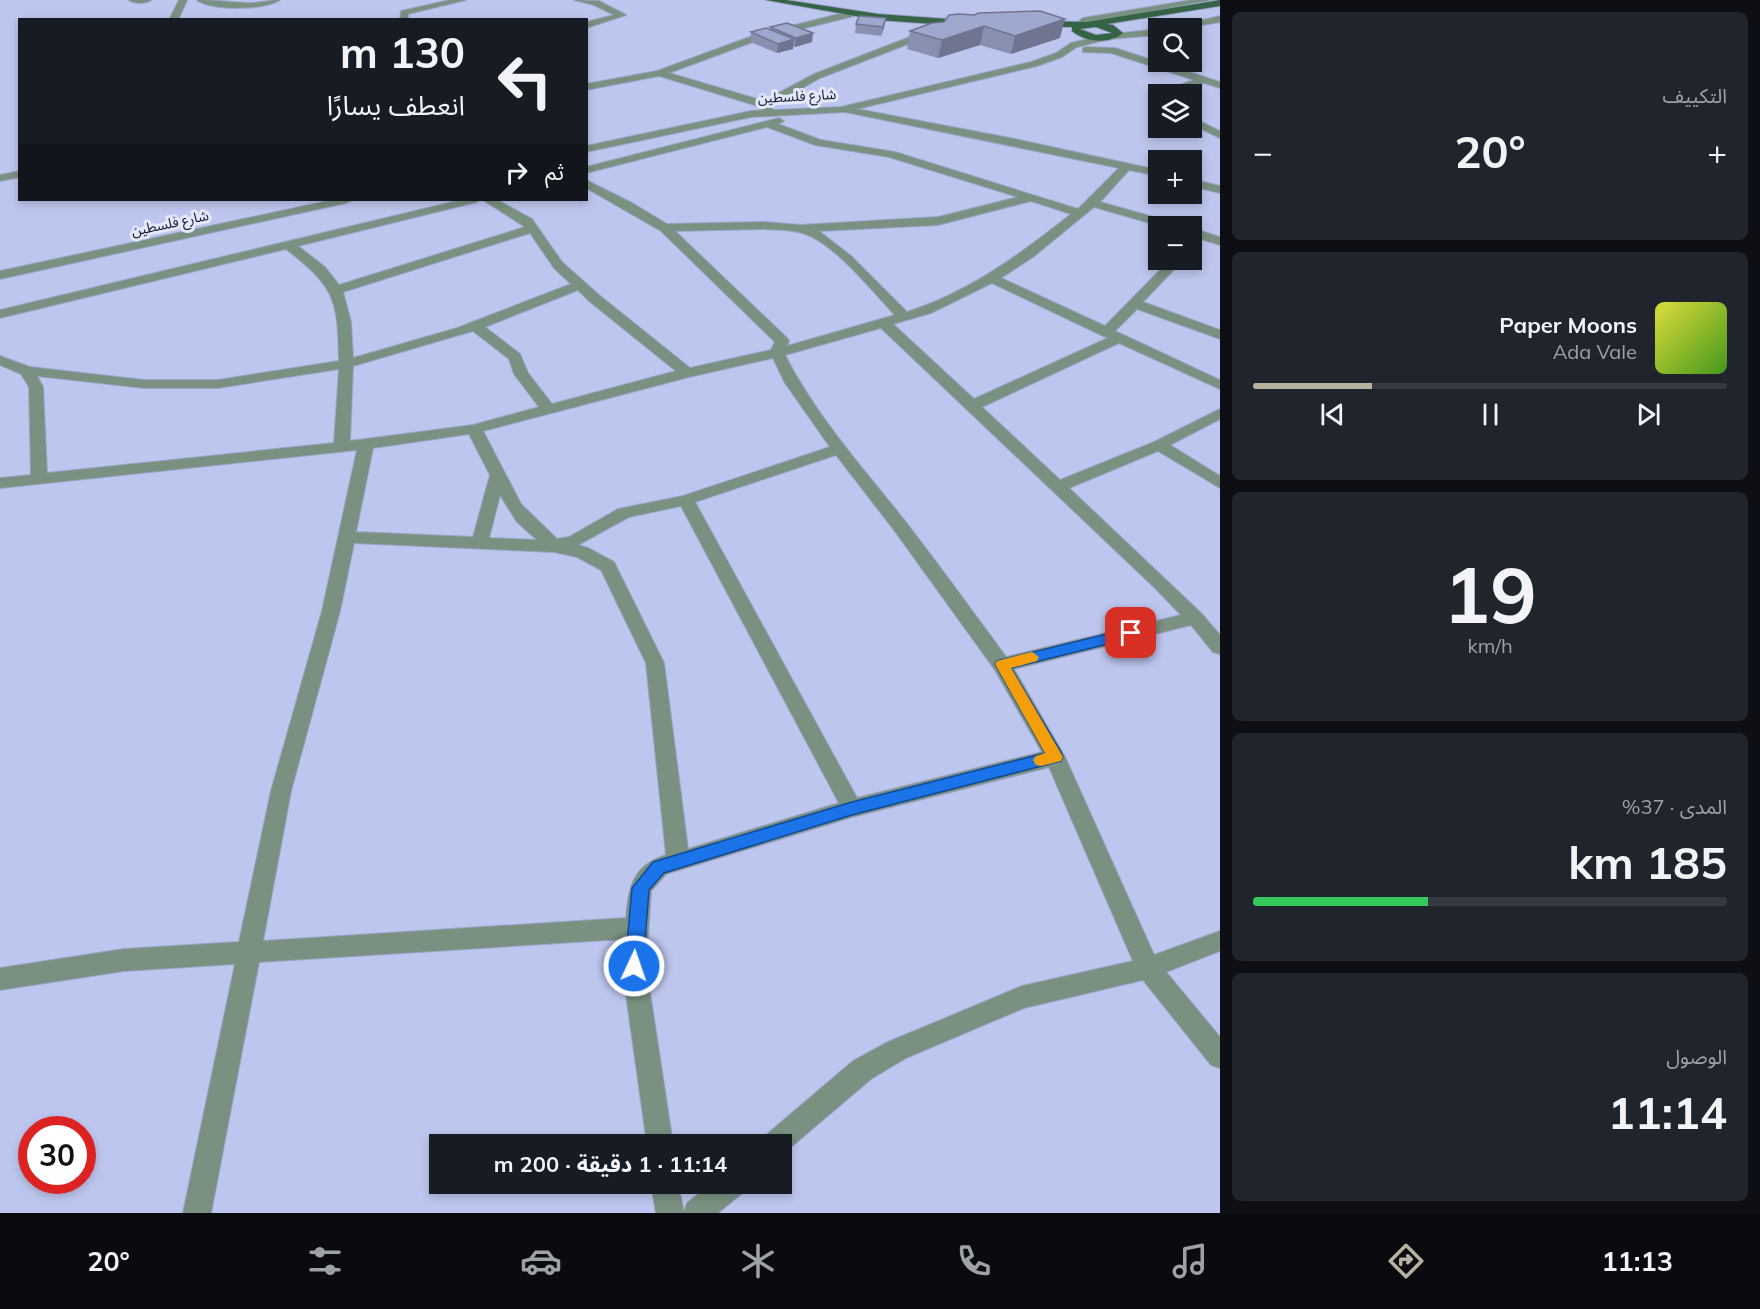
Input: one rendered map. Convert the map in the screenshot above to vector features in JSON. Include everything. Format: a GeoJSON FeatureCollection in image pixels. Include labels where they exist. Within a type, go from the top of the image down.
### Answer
{"type":"FeatureCollection","features":[{"type":"Feature","properties":{"kind":"main road"},"geometry":{"type":"LineString","coordinates":[[770,0],[851,14],[973,23]]}},
{"type":"Feature","properties":{"kind":"main road"},"geometry":{"type":"LineString","coordinates":[[1078,33],[1076,27],[1087,24],[1220,3]]}},
{"type":"Feature","properties":{"kind":"main road"},"geometry":{"type":"LineString","coordinates":[[1112,34],[1104,25],[1026,25],[1078,33],[1112,34],[1135,18]]}},
{"type":"Feature","properties":{"kind":"street"},"geometry":{"type":"LineString","coordinates":[[133,0],[147,0]]}},
{"type":"Feature","properties":{"kind":"street"},"geometry":{"type":"LineString","coordinates":[[174,18],[183,0]]}},
{"type":"Feature","properties":{"kind":"street"},"geometry":{"type":"LineString","coordinates":[[201,0],[211,4],[231,3],[247,6],[276,0]]}},
{"type":"Feature","properties":{"kind":"street"},"geometry":{"type":"LineString","coordinates":[[404,18],[404,13],[410,10],[462,0]]}},
{"type":"Feature","properties":{"kind":"street"},"geometry":{"type":"LineString","coordinates":[[578,0],[596,3],[622,15],[588,24]]}},
{"type":"Feature","properties":{"kind":"street"},"geometry":{"type":"LineString","coordinates":[[1087,24],[1083,22],[1208,0]]}},
{"type":"Feature","properties":{"kind":"street"},"geometry":{"type":"LineString","coordinates":[[589,85],[659,73],[758,38],[851,14]]}},
{"type":"Feature","properties":{"kind":"street"},"geometry":{"type":"LineString","coordinates":[[1202,22],[1220,19]]}},
{"type":"Feature","properties":{"kind":"street"},"geometry":{"type":"LineString","coordinates":[[588,169],[767,114],[817,76],[936,30],[940,22]]}},
{"type":"Feature","properties":{"kind":"street","name":"شارع فلسطين"},"geometry":{"type":"LineString","coordinates":[[588,148],[751,114],[794,118],[791,112],[841,110],[1034,64],[1074,45],[1112,34],[1148,32]]}},
{"type":"Feature","properties":{"kind":"street"},"geometry":{"type":"LineString","coordinates":[[1074,45],[1078,33]]}},
{"type":"Feature","properties":{"kind":"street"},"geometry":{"type":"LineString","coordinates":[[1112,34],[1112,50]]}},
{"type":"Feature","properties":{"kind":"street"},"geometry":{"type":"LineString","coordinates":[[1059,54],[1093,49],[1112,50],[1220,85]]}},
{"type":"Feature","properties":{"kind":"street"},"geometry":{"type":"LineString","coordinates":[[659,73],[767,114],[819,143],[875,150],[1080,213]]}},
{"type":"Feature","properties":{"kind":"street"},"geometry":{"type":"LineString","coordinates":[[1192,84],[1203,80]]}},
{"type":"Feature","properties":{"kind":"street"},"geometry":{"type":"LineString","coordinates":[[841,110],[1010,141],[1148,171]]}},
{"type":"Feature","properties":{"kind":"street"},"geometry":{"type":"LineString","coordinates":[[1202,126],[1220,135]]}},
{"type":"Feature","properties":{"kind":"street"},"geometry":{"type":"LineString","coordinates":[[0,483],[366,444],[474,429],[687,373],[777,353],[885,323],[926,310],[992,278],[1029,254],[1092,203],[1127,166]]}},
{"type":"Feature","properties":{"kind":"street"},"geometry":{"type":"LineString","coordinates":[[0,178],[18,180]]}},
{"type":"Feature","properties":{"kind":"street"},"geometry":{"type":"LineString","coordinates":[[0,185],[18,180]]}},
{"type":"Feature","properties":{"kind":"street"},"geometry":{"type":"LineString","coordinates":[[588,184],[628,205],[664,228],[782,341],[777,353],[792,382],[839,449],[900,525],[1002,664],[1055,757],[1148,968],[1220,1056]]}},
{"type":"Feature","properties":{"kind":"street"},"geometry":{"type":"LineString","coordinates":[[1202,185],[1220,190]]}},
{"type":"Feature","properties":{"kind":"street"},"geometry":{"type":"LineString","coordinates":[[799,229],[938,221],[1030,198]]}},
{"type":"Feature","properties":{"kind":"street","name":"شارع فلسطين"},"geometry":{"type":"LineString","coordinates":[[0,275],[341,201]]}},
{"type":"Feature","properties":{"kind":"street"},"geometry":{"type":"LineString","coordinates":[[0,314],[469,201]]}},
{"type":"Feature","properties":{"kind":"street"},"geometry":{"type":"LineString","coordinates":[[491,201],[528,222],[558,266],[687,373]]}},
{"type":"Feature","properties":{"kind":"street"},"geometry":{"type":"LineString","coordinates":[[1092,203],[1148,219]]}},
{"type":"Feature","properties":{"kind":"street"},"geometry":{"type":"LineString","coordinates":[[664,228],[785,227],[811,232],[827,241],[904,316]]}},
{"type":"Feature","properties":{"kind":"street"},"geometry":{"type":"LineString","coordinates":[[336,290],[534,228]]}},
{"type":"Feature","properties":{"kind":"street"},"geometry":{"type":"LineString","coordinates":[[1202,236],[1220,241]]}},
{"type":"Feature","properties":{"kind":"street"},"geometry":{"type":"LineString","coordinates":[[289,245],[323,273],[336,290],[342,312],[346,364],[342,446]]}},
{"type":"Feature","properties":{"kind":"street"},"geometry":{"type":"LineString","coordinates":[[972,405],[1112,335],[1134,303],[1167,270]]}},
{"type":"Feature","properties":{"kind":"street"},"geometry":{"type":"LineString","coordinates":[[992,278],[1220,385]]}},
{"type":"Feature","properties":{"kind":"street"},"geometry":{"type":"LineString","coordinates":[[0,360],[27,371],[144,384],[218,384],[346,364],[475,326],[580,285]]}},
{"type":"Feature","properties":{"kind":"street"},"geometry":{"type":"LineString","coordinates":[[1134,303],[1220,335]]}},
{"type":"Feature","properties":{"kind":"street"},"geometry":{"type":"LineString","coordinates":[[885,323],[1195,618],[1220,647]]}},
{"type":"Feature","properties":{"kind":"street"},"geometry":{"type":"LineString","coordinates":[[475,326],[515,357],[521,374],[549,410]]}},
{"type":"Feature","properties":{"kind":"street"},"geometry":{"type":"LineString","coordinates":[[27,371],[36,387],[39,478]]}},
{"type":"Feature","properties":{"kind":"street"},"geometry":{"type":"LineString","coordinates":[[1058,487],[1159,445],[1220,413]]}},
{"type":"Feature","properties":{"kind":"street"},"geometry":{"type":"LineString","coordinates":[[474,429],[514,506],[523,518],[554,546]]}},
{"type":"Feature","properties":{"kind":"street"},"geometry":{"type":"LineString","coordinates":[[197,1213],[281,791],[331,611],[366,444]]}},
{"type":"Feature","properties":{"kind":"street"},"geometry":{"type":"LineString","coordinates":[[1159,445],[1220,483]]}},
{"type":"Feature","properties":{"kind":"street"},"geometry":{"type":"LineString","coordinates":[[554,546],[580,538],[624,513],[686,501],[839,449]]}},
{"type":"Feature","properties":{"kind":"street"},"geometry":{"type":"LineString","coordinates":[[480,541],[498,474]]}},
{"type":"Feature","properties":{"kind":"street"},"geometry":{"type":"LineString","coordinates":[[686,501],[852,808]]}},
{"type":"Feature","properties":{"kind":"street"},"geometry":{"type":"LineString","coordinates":[[346,537],[554,546],[582,552],[608,566],[654,663],[678,861]]}},
{"type":"Feature","properties":{"kind":"street"},"geometry":{"type":"LineString","coordinates":[[1002,664],[1195,618]]}},
{"type":"Feature","properties":{"kind":"street"},"geometry":{"type":"LineString","coordinates":[[659,1134],[634,966],[640,888],[659,867],[852,808],[1055,757]]}},
{"type":"Feature","properties":{"kind":"street"},"geometry":{"type":"LineString","coordinates":[[0,979],[124,960],[250,954],[636,928]]}},
{"type":"Feature","properties":{"kind":"street"},"geometry":{"type":"LineString","coordinates":[[787,1134],[862,1070],[897,1050],[1022,997],[1148,968],[1220,941]]}},
{"type":"Feature","properties":{"kind":"street"},"geometry":{"type":"LineString","coordinates":[[667,1194],[670,1213]]}},
{"type":"Feature","properties":{"kind":"street"},"geometry":{"type":"LineString","coordinates":[[697,1213],[719,1194]]}},
{"type":"Feature","properties":{"kind":"building"},"geometry":{"type":"Polygon","coordinates":[[[1040,11],[1065,19],[1015,36],[984,26],[942,40],[910,31],[932,23],[944,22],[949,15],[1040,11]]]}},
{"type":"Feature","properties":{"kind":"building"},"geometry":{"type":"Polygon","coordinates":[[[859,16],[886,18],[883,27],[856,24],[859,16]]]}},
{"type":"Feature","properties":{"kind":"building"},"geometry":{"type":"Polygon","coordinates":[[[787,23],[813,33],[796,38],[770,27],[787,23]]]}},
{"type":"Feature","properties":{"kind":"building"},"geometry":{"type":"Polygon","coordinates":[[[766,28],[794,39],[778,44],[751,32],[766,28]]]}},
{"type":"Feature","properties":{"kind":"slow traffic"},"geometry":{"type":"LineString","coordinates":[[1032,657],[1002,664],[1055,757],[1041,760]]}},
{"type":"Feature","properties":{"kind":"route"},"geometry":{"type":"LineString","coordinates":[[634,966],[640,888],[659,867],[852,808],[1055,757],[1002,664],[1131,633]]}}]}
